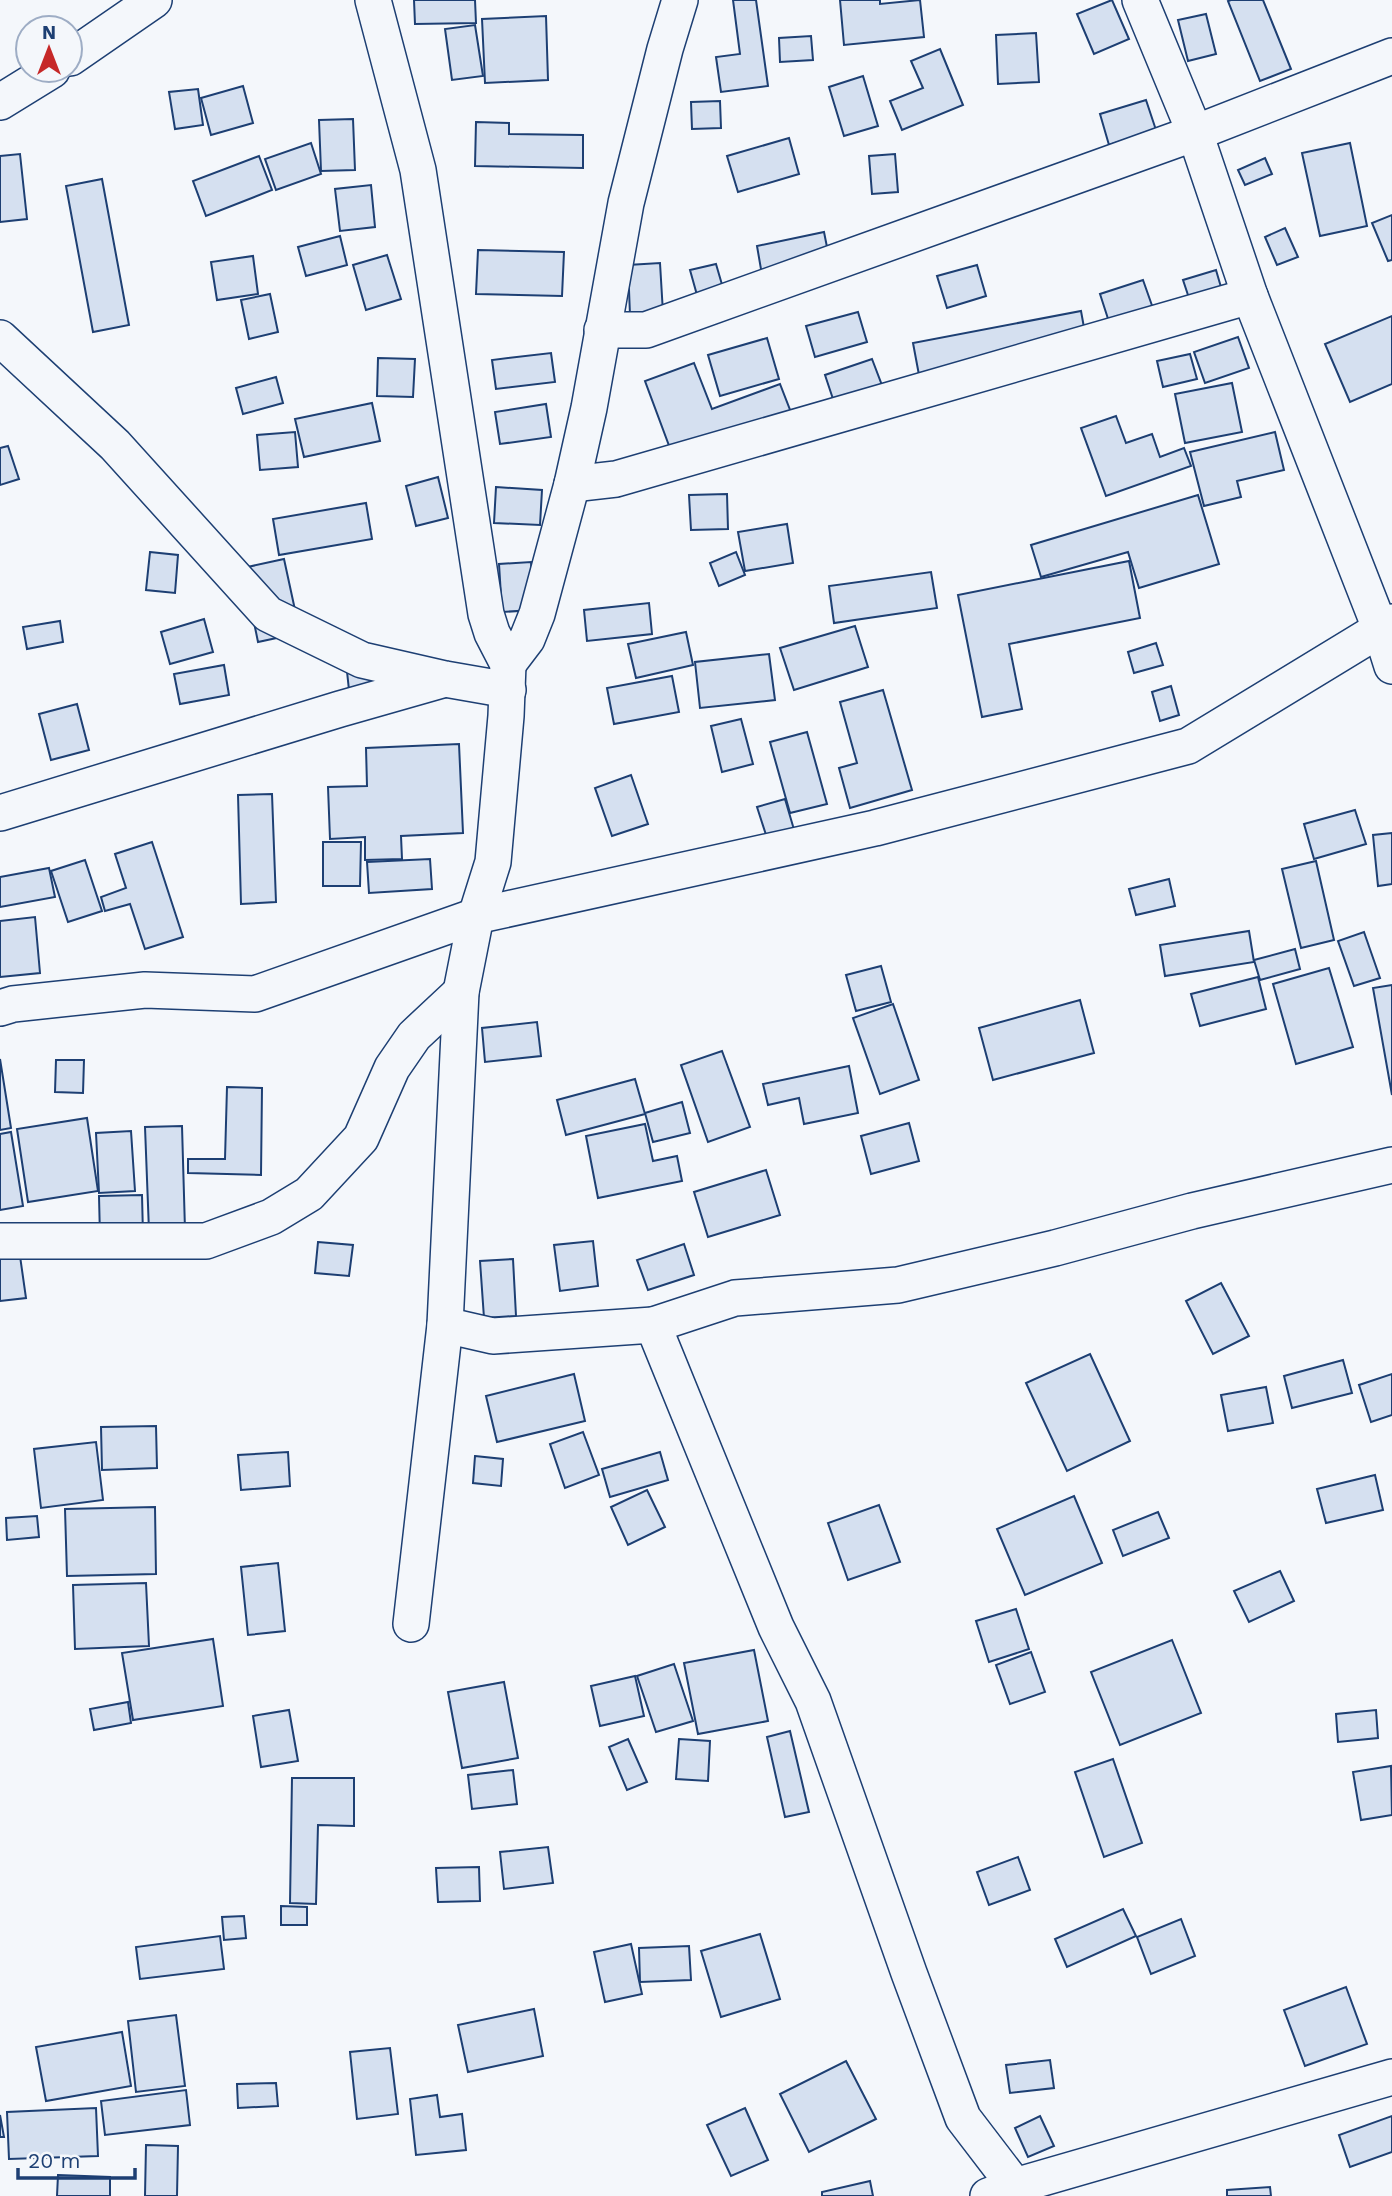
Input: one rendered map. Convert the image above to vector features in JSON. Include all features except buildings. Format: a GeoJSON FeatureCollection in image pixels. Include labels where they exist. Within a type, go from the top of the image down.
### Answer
{"type":"FeatureCollection","features":[{"type":"Feature","properties":{"kind":"street"},"geometry":{"type":"LineString","coordinates":[[84,48],[154,0]]}},
{"type":"Feature","properties":{"kind":"street"},"geometry":{"type":"LineString","coordinates":[[373,0],[418,170],[486,614],[508,677]]}},
{"type":"Feature","properties":{"kind":"street"},"geometry":{"type":"LineString","coordinates":[[411,1624],[445,1325],[461,992],[476,916],[493,862],[508,677],[537,614],[572,484],[589,408],[626,203],[665,48],[680,0]]}},
{"type":"Feature","properties":{"kind":"street"},"geometry":{"type":"LineString","coordinates":[[1140,0],[1195,133],[1250,296],[1386,625],[1392,666]]}},
{"type":"Feature","properties":{"kind":"street"},"geometry":{"type":"LineString","coordinates":[[602,330],[646,330],[1195,133],[1392,56]]}},
{"type":"Feature","properties":{"kind":"street"},"geometry":{"type":"LineString","coordinates":[[0,102],[29,84]]}},
{"type":"Feature","properties":{"kind":"street"},"geometry":{"type":"LineString","coordinates":[[572,484],[616,479],[1250,296]]}},
{"type":"Feature","properties":{"kind":"street"},"geometry":{"type":"LineString","coordinates":[[0,338],[115,445],[268,614],[362,660],[445,679]]}},
{"type":"Feature","properties":{"kind":"street"},"geometry":{"type":"LineString","coordinates":[[0,1008],[12,1004],[145,990],[255,994],[476,916],[875,828],[1188,746],[1386,625]]}},
{"type":"Feature","properties":{"kind":"street"},"geometry":{"type":"LineString","coordinates":[[0,813],[445,679],[508,677]]}},
{"type":"Feature","properties":{"kind":"street"},"geometry":{"type":"LineString","coordinates":[[0,1241],[206,1241],[271,1217],[309,1194],[361,1138],[392,1068],[414,1036],[461,992]]}},
{"type":"Feature","properties":{"kind":"street"},"geometry":{"type":"LineString","coordinates":[[445,1325],[493,1336],[653,1325],[735,1298],[898,1285],[1055,1248],[1192,1211],[1392,1165]]}},
{"type":"Feature","properties":{"kind":"street"},"geometry":{"type":"LineString","coordinates":[[653,1325],[776,1627],[813,1702],[963,2118],[1001,2191],[1392,2077]]}}]}
